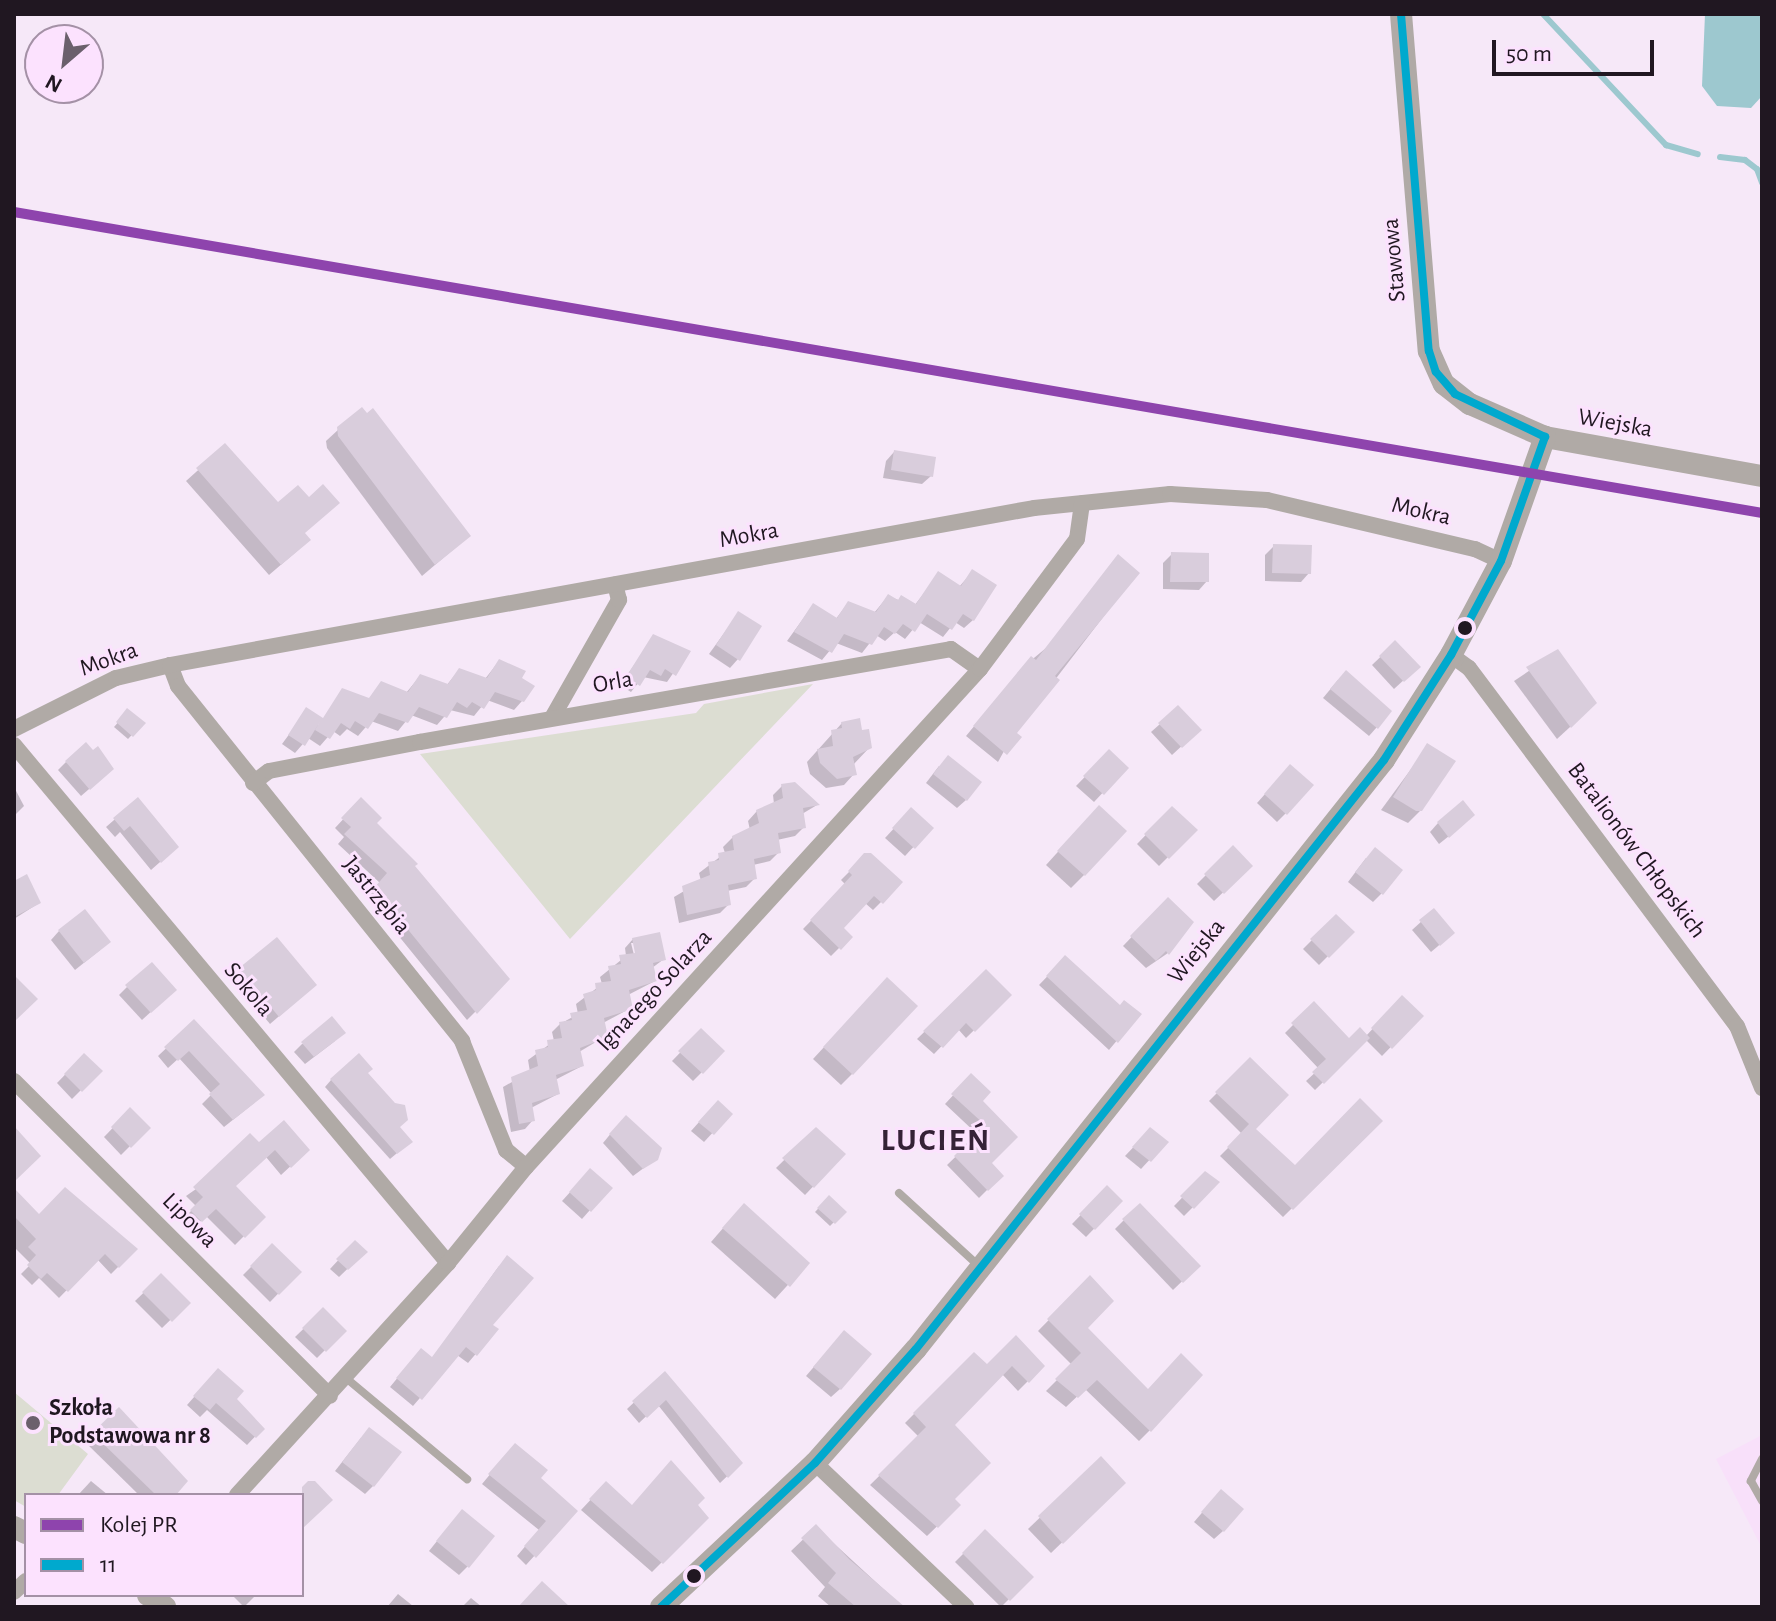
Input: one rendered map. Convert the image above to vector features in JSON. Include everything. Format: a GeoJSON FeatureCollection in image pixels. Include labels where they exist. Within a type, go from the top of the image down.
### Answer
{"type":"FeatureCollection","features":[{"type":"Feature","properties":{"kind":"street","name":"Stawowa"},"geometry":{"type":"LineString","coordinates":[[1401,14],[1426,324],[1436,372],[1470,404],[1545,437]]}},
{"type":"Feature","properties":{"kind":"street","name":"Wiejska"},"geometry":{"type":"LineString","coordinates":[[661,1607],[815,1463],[981,1268],[1384,760],[1451,655],[1501,561],[1545,437],[1762,476]]}},
{"type":"Feature","properties":{"kind":"street","name":"Mokra"},"geometry":{"type":"LineString","coordinates":[[14,729],[116,678],[170,665],[1082,503],[1170,494],[1267,500],[1475,549],[1501,561]]}},
{"type":"Feature","properties":{"kind":"street","name":"Ignacego Solarza"},"geometry":{"type":"LineString","coordinates":[[239,1493],[448,1263],[526,1167],[980,669],[1077,539],[1082,503]]}},
{"type":"Feature","properties":{"kind":"street"},"geometry":{"type":"LineString","coordinates":[[552,718],[619,600],[615,584]]}},
{"type":"Feature","properties":{"kind":"street","name":"Orla"},"geometry":{"type":"LineString","coordinates":[[253,783],[269,771],[951,649],[980,669]]}},
{"type":"Feature","properties":{"kind":"street","name":"Batalionów Chłopskich"},"geometry":{"type":"LineString","coordinates":[[1451,655],[1469,668],[1737,1026],[1762,1088]]}},
{"type":"Feature","properties":{"kind":"street","name":"Jastrzębia"},"geometry":{"type":"LineString","coordinates":[[170,665],[178,686],[253,783],[462,1041],[506,1150],[526,1167]]}},
{"type":"Feature","properties":{"kind":"street","name":"Sokola"},"geometry":{"type":"LineString","coordinates":[[14,745],[448,1263]]}},
{"type":"Feature","properties":{"kind":"street","name":"Lipowa"},"geometry":{"type":"LineString","coordinates":[[14,1081],[330,1396]]}},
{"type":"Feature","properties":{"kind":"street"},"geometry":{"type":"LineString","coordinates":[[815,1463],[966,1607]]}},
{"type":"Feature","properties":{"kind":"lane"},"geometry":{"type":"LineString","coordinates":[[899,1193],[981,1268]]}},
{"type":"Feature","properties":{"kind":"lane"},"geometry":{"type":"LineString","coordinates":[[346,1378],[467,1479]]}},
{"type":"Feature","properties":{"kind":"lane"},"geometry":{"type":"LineString","coordinates":[[1762,1459],[1751,1481],[1762,1501]]}},
{"type":"Feature","properties":{"kind":"shaded area"},"geometry":{"type":"Polygon","coordinates":[[[813,684],[570,939],[420,754],[696,713],[704,704],[813,684]]]}},
{"type":"Feature","properties":{"kind":"shaded area","name":"Szkoła Podstawowa nr 8"},"geometry":{"type":"Polygon","coordinates":[[[14,1392],[88,1454],[59,1493],[24,1493],[24,1506],[14,1500],[14,1392]]]}},
{"type":"Feature","properties":{"kind":"shaded area"},"geometry":{"type":"Polygon","coordinates":[[[1762,1435],[1762,1548],[1716,1459],[1762,1435]]]}},
{"type":"Feature","properties":{"kind":"water"},"geometry":{"type":"Polygon","coordinates":[[[1705,14],[1762,14],[1762,96],[1751,108],[1717,106],[1702,86],[1705,14]]]}},
{"type":"Feature","properties":{"kind":"building"},"geometry":{"type":"Polygon","coordinates":[[[362,407],[367,413],[373,408],[471,536],[435,565],[338,436],[337,427],[362,407]]]}},
{"type":"Feature","properties":{"kind":"building"},"geometry":{"type":"Polygon","coordinates":[[[225,443],[278,502],[298,485],[309,497],[323,484],[340,503],[305,533],[311,540],[281,565],[196,468],[225,443]]]}},
{"type":"Feature","properties":{"kind":"building"},"geometry":{"type":"Polygon","coordinates":[[[894,450],[936,457],[933,477],[891,470],[894,450]]]}},
{"type":"Feature","properties":{"kind":"building"},"geometry":{"type":"Polygon","coordinates":[[[1273,544],[1312,545],[1311,574],[1272,573],[1273,544]]]}},
{"type":"Feature","properties":{"kind":"building"},"geometry":{"type":"Polygon","coordinates":[[[1171,552],[1209,553],[1209,582],[1170,582],[1171,552]]]}},
{"type":"Feature","properties":{"kind":"building"},"geometry":{"type":"Polygon","coordinates":[[[1118,554],[1140,573],[1055,676],[1060,680],[1017,733],[1022,737],[1007,755],[973,726],[1031,656],[1036,660],[1118,554]]]}},
{"type":"Feature","properties":{"kind":"building"},"geometry":{"type":"Polygon","coordinates":[[[972,569],[997,585],[974,621],[963,614],[952,630],[927,614],[915,632],[903,624],[895,634],[884,627],[872,645],[844,634],[832,653],[794,632],[813,603],[837,618],[848,601],[876,612],[888,594],[898,600],[901,595],[916,604],[938,571],[961,586],[972,569]]]}},
{"type":"Feature","properties":{"kind":"building"},"geometry":{"type":"Polygon","coordinates":[[[738,611],[762,626],[740,661],[716,645],[738,611]]]}},
{"type":"Feature","properties":{"kind":"building"},"geometry":{"type":"Polygon","coordinates":[[[653,634],[691,651],[676,676],[665,669],[661,676],[650,670],[640,686],[626,677],[653,634]]]}},
{"type":"Feature","properties":{"kind":"building"},"geometry":{"type":"Polygon","coordinates":[[[1395,640],[1421,667],[1404,682],[1379,656],[1395,640]]]}},
{"type":"Feature","properties":{"kind":"building"},"geometry":{"type":"Polygon","coordinates":[[[1558,649],[1597,703],[1571,728],[1526,667],[1558,649]]]}},
{"type":"Feature","properties":{"kind":"building"},"geometry":{"type":"Polygon","coordinates":[[[499,659],[526,671],[522,678],[535,686],[524,702],[495,692],[484,709],[472,702],[467,708],[457,702],[447,718],[419,707],[408,723],[379,713],[368,729],[355,721],[350,729],[341,723],[330,739],[315,730],[321,720],[305,746],[288,735],[306,707],[323,718],[342,688],[369,698],[381,681],[408,692],[420,674],[448,684],[459,668],[487,678],[499,659]]]}},
{"type":"Feature","properties":{"kind":"building"},"geometry":{"type":"Polygon","coordinates":[[[1346,670],[1392,711],[1378,729],[1330,689],[1346,670]]]}},
{"type":"Feature","properties":{"kind":"building"},"geometry":{"type":"Polygon","coordinates":[[[1178,705],[1202,730],[1182,748],[1158,723],[1178,705]]]}},
{"type":"Feature","properties":{"kind":"building"},"geometry":{"type":"Polygon","coordinates":[[[127,708],[146,723],[133,737],[116,722],[127,708]]]}},
{"type":"Feature","properties":{"kind":"building"},"geometry":{"type":"Polygon","coordinates":[[[860,718],[862,730],[869,729],[872,748],[853,757],[857,775],[837,779],[820,763],[817,749],[833,746],[831,730],[842,728],[841,722],[860,718]]]}},
{"type":"Feature","properties":{"kind":"building"},"geometry":{"type":"Polygon","coordinates":[[[86,742],[93,750],[98,746],[114,769],[90,790],[65,761],[86,742]]]}},
{"type":"Feature","properties":{"kind":"building"},"geometry":{"type":"Polygon","coordinates":[[[1427,743],[1456,761],[1422,811],[1416,811],[1393,797],[1427,743]]]}},
{"type":"Feature","properties":{"kind":"building"},"geometry":{"type":"Polygon","coordinates":[[[1109,749],[1129,768],[1104,795],[1083,776],[1109,749]]]}},
{"type":"Feature","properties":{"kind":"building"},"geometry":{"type":"Polygon","coordinates":[[[948,755],[982,782],[967,801],[933,774],[948,755]]]}},
{"type":"Feature","properties":{"kind":"building"},"geometry":{"type":"Polygon","coordinates":[[[1290,764],[1314,785],[1287,815],[1264,794],[1290,764]]]}},
{"type":"Feature","properties":{"kind":"building"},"geometry":{"type":"Polygon","coordinates":[[[795,782],[820,805],[803,808],[806,828],[778,833],[781,853],[754,859],[757,879],[728,885],[731,905],[687,915],[682,886],[710,875],[708,862],[719,860],[718,853],[734,850],[732,836],[759,823],[756,810],[783,798],[781,784],[795,782]]]}},
{"type":"Feature","properties":{"kind":"building"},"geometry":{"type":"Polygon","coordinates":[[[138,797],[179,847],[161,863],[130,826],[124,831],[113,818],[138,797]]]}},
{"type":"Feature","properties":{"kind":"building"},"geometry":{"type":"Polygon","coordinates":[[[361,797],[382,818],[377,823],[418,864],[415,866],[510,979],[477,1014],[374,888],[387,873],[344,834],[351,827],[341,818],[361,797]]]}},
{"type":"Feature","properties":{"kind":"building"},"geometry":{"type":"Polygon","coordinates":[[[1463,800],[1475,815],[1449,838],[1437,822],[1463,800]]]}},
{"type":"Feature","properties":{"kind":"building"},"geometry":{"type":"Polygon","coordinates":[[[1099,805],[1127,831],[1085,876],[1057,851],[1099,805]]]}},
{"type":"Feature","properties":{"kind":"building"},"geometry":{"type":"Polygon","coordinates":[[[1172,806],[1198,830],[1169,859],[1144,834],[1172,806]]]}},
{"type":"Feature","properties":{"kind":"building"},"geometry":{"type":"Polygon","coordinates":[[[911,807],[934,828],[915,849],[892,828],[911,807]]]}},
{"type":"Feature","properties":{"kind":"building"},"geometry":{"type":"Polygon","coordinates":[[[1233,845],[1253,866],[1224,894],[1204,874],[1233,845]]]}},
{"type":"Feature","properties":{"kind":"building"},"geometry":{"type":"Polygon","coordinates":[[[1375,847],[1403,870],[1383,895],[1355,872],[1375,847]]]}},
{"type":"Feature","properties":{"kind":"building"},"geometry":{"type":"Polygon","coordinates":[[[864,853],[871,853],[903,882],[883,904],[874,896],[844,928],[853,937],[841,950],[810,920],[852,875],[848,871],[864,853]]]}},
{"type":"Feature","properties":{"kind":"building"},"geometry":{"type":"Polygon","coordinates":[[[27,874],[41,903],[14,917],[14,881],[27,874]]]}},
{"type":"Feature","properties":{"kind":"building"},"geometry":{"type":"Polygon","coordinates":[[[1168,897],[1194,922],[1169,955],[1166,951],[1156,961],[1130,936],[1168,897]]]}},
{"type":"Feature","properties":{"kind":"building"},"geometry":{"type":"Polygon","coordinates":[[[1434,908],[1455,933],[1440,946],[1419,920],[1434,908]]]}},
{"type":"Feature","properties":{"kind":"building"},"geometry":{"type":"Polygon","coordinates":[[[85,909],[111,942],[84,963],[58,930],[85,909]]]}},
{"type":"Feature","properties":{"kind":"building"},"geometry":{"type":"Polygon","coordinates":[[[1336,914],[1355,932],[1329,958],[1310,939],[1336,914]]]}},
{"type":"Feature","properties":{"kind":"building"},"geometry":{"type":"Polygon","coordinates":[[[660,932],[666,960],[653,963],[657,981],[629,990],[633,1009],[604,1018],[608,1037],[580,1048],[584,1066],[556,1075],[560,1094],[532,1103],[535,1121],[519,1124],[511,1077],[538,1066],[535,1050],[548,1047],[547,1040],[562,1038],[559,1022],[572,1020],[570,1013],[587,1010],[583,994],[596,990],[595,983],[611,981],[608,966],[621,964],[619,955],[635,953],[632,938],[660,932]]]}},
{"type":"Feature","properties":{"kind":"building"},"geometry":{"type":"Polygon","coordinates":[[[277,937],[317,985],[279,1017],[239,968],[277,937]]]}},
{"type":"Feature","properties":{"kind":"building"},"geometry":{"type":"Polygon","coordinates":[[[1065,955],[1120,1005],[1124,1000],[1142,1014],[1118,1043],[1046,976],[1065,955]]]}},
{"type":"Feature","properties":{"kind":"building"},"geometry":{"type":"Polygon","coordinates":[[[152,962],[177,990],[151,1013],[125,985],[152,962]]]}},
{"type":"Feature","properties":{"kind":"building"},"geometry":{"type":"Polygon","coordinates":[[[986,969],[1012,995],[975,1032],[966,1023],[943,1048],[923,1031],[986,969]]]}},
{"type":"Feature","properties":{"kind":"building"},"geometry":{"type":"Polygon","coordinates":[[[14,975],[38,999],[14,1022],[14,975]]]}},
{"type":"Feature","properties":{"kind":"building"},"geometry":{"type":"Polygon","coordinates":[[[887,977],[918,1006],[853,1075],[823,1047],[887,977]]]}},
{"type":"Feature","properties":{"kind":"building"},"geometry":{"type":"Polygon","coordinates":[[[1402,995],[1424,1016],[1392,1049],[1371,1028],[1402,995]]]}},
{"type":"Feature","properties":{"kind":"building"},"geometry":{"type":"Polygon","coordinates":[[[1314,1001],[1349,1038],[1360,1027],[1370,1038],[1324,1084],[1312,1072],[1326,1059],[1291,1023],[1314,1001]]]}},
{"type":"Feature","properties":{"kind":"building"},"geometry":{"type":"Polygon","coordinates":[[[332,1016],[346,1033],[314,1057],[301,1042],[332,1016]]]}},
{"type":"Feature","properties":{"kind":"building"},"geometry":{"type":"Polygon","coordinates":[[[194,1019],[265,1095],[233,1120],[209,1094],[220,1084],[189,1051],[178,1061],[164,1047],[194,1019]]]}},
{"type":"Feature","properties":{"kind":"building"},"geometry":{"type":"Polygon","coordinates":[[[701,1028],[725,1051],[703,1074],[678,1051],[701,1028]]]}},
{"type":"Feature","properties":{"kind":"building"},"geometry":{"type":"Polygon","coordinates":[[[84,1053],[103,1071],[82,1092],[64,1074],[84,1053]]]}},
{"type":"Feature","properties":{"kind":"building"},"geometry":{"type":"Polygon","coordinates":[[[359,1053],[373,1069],[368,1073],[395,1103],[405,1105],[408,1120],[400,1127],[413,1142],[397,1154],[330,1079],[359,1053]]]}},
{"type":"Feature","properties":{"kind":"building"},"geometry":{"type":"Polygon","coordinates":[[[1250,1057],[1289,1095],[1256,1129],[1295,1165],[1360,1098],[1383,1121],[1293,1210],[1227,1147],[1249,1124],[1215,1092],[1250,1057]]]}},
{"type":"Feature","properties":{"kind":"building"},"geometry":{"type":"Polygon","coordinates":[[[971,1073],[991,1092],[983,1101],[1018,1137],[992,1163],[1004,1176],[988,1191],[954,1156],[985,1125],[951,1094],[971,1073]]]}},
{"type":"Feature","properties":{"kind":"building"},"geometry":{"type":"Polygon","coordinates":[[[718,1100],[733,1114],[714,1135],[698,1122],[718,1100]]]}},
{"type":"Feature","properties":{"kind":"building"},"geometry":{"type":"Polygon","coordinates":[[[130,1107],[151,1128],[131,1148],[111,1127],[130,1107]]]}},
{"type":"Feature","properties":{"kind":"building"},"geometry":{"type":"Polygon","coordinates":[[[626,1115],[662,1148],[658,1160],[643,1169],[609,1134],[626,1115]]]}},
{"type":"Feature","properties":{"kind":"building"},"geometry":{"type":"Polygon","coordinates":[[[284,1120],[310,1150],[291,1168],[275,1150],[236,1186],[266,1217],[245,1238],[216,1209],[202,1222],[190,1210],[203,1197],[193,1187],[250,1133],[259,1142],[284,1120]]]}},
{"type":"Feature","properties":{"kind":"building"},"geometry":{"type":"Polygon","coordinates":[[[14,1126],[41,1156],[14,1182],[14,1126]]]}},
{"type":"Feature","properties":{"kind":"building"},"geometry":{"type":"Polygon","coordinates":[[[816,1127],[846,1154],[814,1188],[782,1158],[816,1127]]]}},
{"type":"Feature","properties":{"kind":"building"},"geometry":{"type":"Polygon","coordinates":[[[1150,1127],[1169,1142],[1151,1162],[1132,1147],[1150,1127]]]}},
{"type":"Feature","properties":{"kind":"building"},"geometry":{"type":"Polygon","coordinates":[[[590,1168],[613,1188],[591,1212],[569,1192],[590,1168]]]}},
{"type":"Feature","properties":{"kind":"building"},"geometry":{"type":"Polygon","coordinates":[[[1205,1171],[1220,1182],[1194,1209],[1180,1196],[1205,1171]]]}},
{"type":"Feature","properties":{"kind":"building"},"geometry":{"type":"Polygon","coordinates":[[[1107,1185],[1123,1201],[1095,1230],[1079,1214],[1107,1185]]]}},
{"type":"Feature","properties":{"kind":"building"},"geometry":{"type":"Polygon","coordinates":[[[65,1187],[138,1249],[119,1268],[105,1254],[68,1292],[47,1273],[41,1279],[27,1265],[36,1255],[28,1247],[36,1239],[14,1216],[14,1188],[39,1214],[65,1187]]]}},
{"type":"Feature","properties":{"kind":"building"},"geometry":{"type":"Polygon","coordinates":[[[829,1195],[847,1212],[835,1224],[817,1208],[829,1195]]]}},
{"type":"Feature","properties":{"kind":"building"},"geometry":{"type":"Polygon","coordinates":[[[744,1203],[810,1263],[790,1287],[722,1228],[744,1203]]]}},
{"type":"Feature","properties":{"kind":"building"},"geometry":{"type":"Polygon","coordinates":[[[1140,1203],[1201,1266],[1183,1283],[1122,1219],[1140,1203]]]}},
{"type":"Feature","properties":{"kind":"building"},"geometry":{"type":"Polygon","coordinates":[[[355,1240],[368,1252],[348,1270],[336,1259],[355,1240]]]}},
{"type":"Feature","properties":{"kind":"building"},"geometry":{"type":"Polygon","coordinates":[[[272,1243],[302,1272],[279,1295],[250,1266],[272,1243]]]}},
{"type":"Feature","properties":{"kind":"building"},"geometry":{"type":"Polygon","coordinates":[[[507,1255],[534,1278],[493,1325],[499,1329],[477,1356],[466,1347],[422,1400],[396,1378],[421,1348],[432,1357],[507,1255]]]}},
{"type":"Feature","properties":{"kind":"building"},"geometry":{"type":"Polygon","coordinates":[[[161,1273],[191,1303],[172,1322],[142,1292],[161,1273]]]}},
{"type":"Feature","properties":{"kind":"building"},"geometry":{"type":"Polygon","coordinates":[[[1090,1275],[1114,1301],[1088,1328],[1148,1389],[1181,1353],[1203,1375],[1151,1432],[1097,1380],[1078,1398],[1055,1379],[1081,1353],[1047,1319],[1090,1275]]]}},
{"type":"Feature","properties":{"kind":"building"},"geometry":{"type":"Polygon","coordinates":[[[323,1307],[347,1331],[326,1352],[302,1328],[323,1307]]]}},
{"type":"Feature","properties":{"kind":"building"},"geometry":{"type":"Polygon","coordinates":[[[844,1330],[872,1354],[841,1390],[813,1367],[844,1330]]]}},
{"type":"Feature","properties":{"kind":"building"},"geometry":{"type":"Polygon","coordinates":[[[1016,1335],[1045,1366],[1029,1383],[1012,1366],[955,1425],[991,1463],[955,1499],[961,1505],[938,1528],[878,1475],[926,1427],[913,1413],[974,1352],[987,1364],[1016,1335]]]}},
{"type":"Feature","properties":{"kind":"building"},"geometry":{"type":"Polygon","coordinates":[[[218,1368],[244,1391],[237,1399],[265,1429],[256,1438],[216,1403],[210,1410],[193,1396],[218,1368]]]}},
{"type":"Feature","properties":{"kind":"building"},"geometry":{"type":"Polygon","coordinates":[[[665,1371],[743,1463],[728,1478],[666,1400],[647,1418],[632,1401],[665,1371]]]}},
{"type":"Feature","properties":{"kind":"building"},"geometry":{"type":"Polygon","coordinates":[[[119,1407],[188,1481],[178,1493],[154,1493],[92,1433],[119,1407]]]}},
{"type":"Feature","properties":{"kind":"building"},"geometry":{"type":"Polygon","coordinates":[[[369,1427],[402,1452],[374,1487],[342,1462],[369,1427]]]}},
{"type":"Feature","properties":{"kind":"building"},"geometry":{"type":"Polygon","coordinates":[[[515,1443],[548,1470],[541,1478],[578,1511],[536,1558],[524,1546],[546,1521],[488,1474],[515,1443]]]}},
{"type":"Feature","properties":{"kind":"building"},"geometry":{"type":"Polygon","coordinates":[[[1101,1456],[1126,1483],[1063,1544],[1038,1516],[1101,1456]]]}},
{"type":"Feature","properties":{"kind":"building"},"geometry":{"type":"Polygon","coordinates":[[[671,1460],[705,1498],[698,1505],[709,1518],[663,1564],[589,1499],[606,1481],[632,1505],[671,1460]]]}},
{"type":"Feature","properties":{"kind":"building"},"geometry":{"type":"Polygon","coordinates":[[[308,1481],[315,1481],[333,1500],[304,1527],[304,1493],[302,1487],[308,1481]]]}},
{"type":"Feature","properties":{"kind":"building"},"geometry":{"type":"Polygon","coordinates":[[[1221,1489],[1244,1509],[1224,1532],[1201,1512],[1221,1489]]]}},
{"type":"Feature","properties":{"kind":"building"},"geometry":{"type":"Polygon","coordinates":[[[462,1509],[495,1536],[469,1568],[436,1541],[462,1509]]]}},
{"type":"Feature","properties":{"kind":"building"},"geometry":{"type":"Polygon","coordinates":[[[816,1524],[849,1559],[905,1607],[856,1607],[828,1583],[836,1573],[801,1538],[816,1524]]]}},
{"type":"Feature","properties":{"kind":"building"},"geometry":{"type":"Polygon","coordinates":[[[985,1529],[1034,1577],[1010,1601],[962,1553],[985,1529]]]}},
{"type":"Feature","properties":{"kind":"building"},"geometry":{"type":"Polygon","coordinates":[[[542,1581],[570,1607],[518,1607],[542,1581]]]}},
{"type":"Feature","properties":{"kind":"waterway"},"geometry":{"type":"LineString","coordinates":[[1543,14],[1666,145],[1698,154]]}},
{"type":"Feature","properties":{"kind":"waterway"},"geometry":{"type":"LineString","coordinates":[[1720,157],[1745,160],[1757,169],[1762,183]]}},
{"type":"Feature","properties":{"kind":"rail line","name":"PR"},"geometry":{"type":"LineString","coordinates":[[14,212],[1762,513]]}},
{"type":"Feature","properties":{"kind":"transit line","name":"11"},"geometry":{"type":"LineString","coordinates":[[1401,14],[1429,351],[1436,372],[1455,394],[1545,437]]}},
{"type":"Feature","properties":{"kind":"transit line","name":"11"},"geometry":{"type":"LineString","coordinates":[[661,1607],[815,1463],[916,1349],[1384,760],[1451,655],[1501,561],[1545,437]]}},
{"type":"Feature","properties":{"kind":"place","name":"Szkoła Podstawowa nr 8"},"geometry":{"type":"Point","coordinates":[33,1423]}},
{"type":"Feature","properties":{"kind":"district","name":"LUCIEŃ"},"geometry":{"type":"Point","coordinates":[936,1140]}}]}
